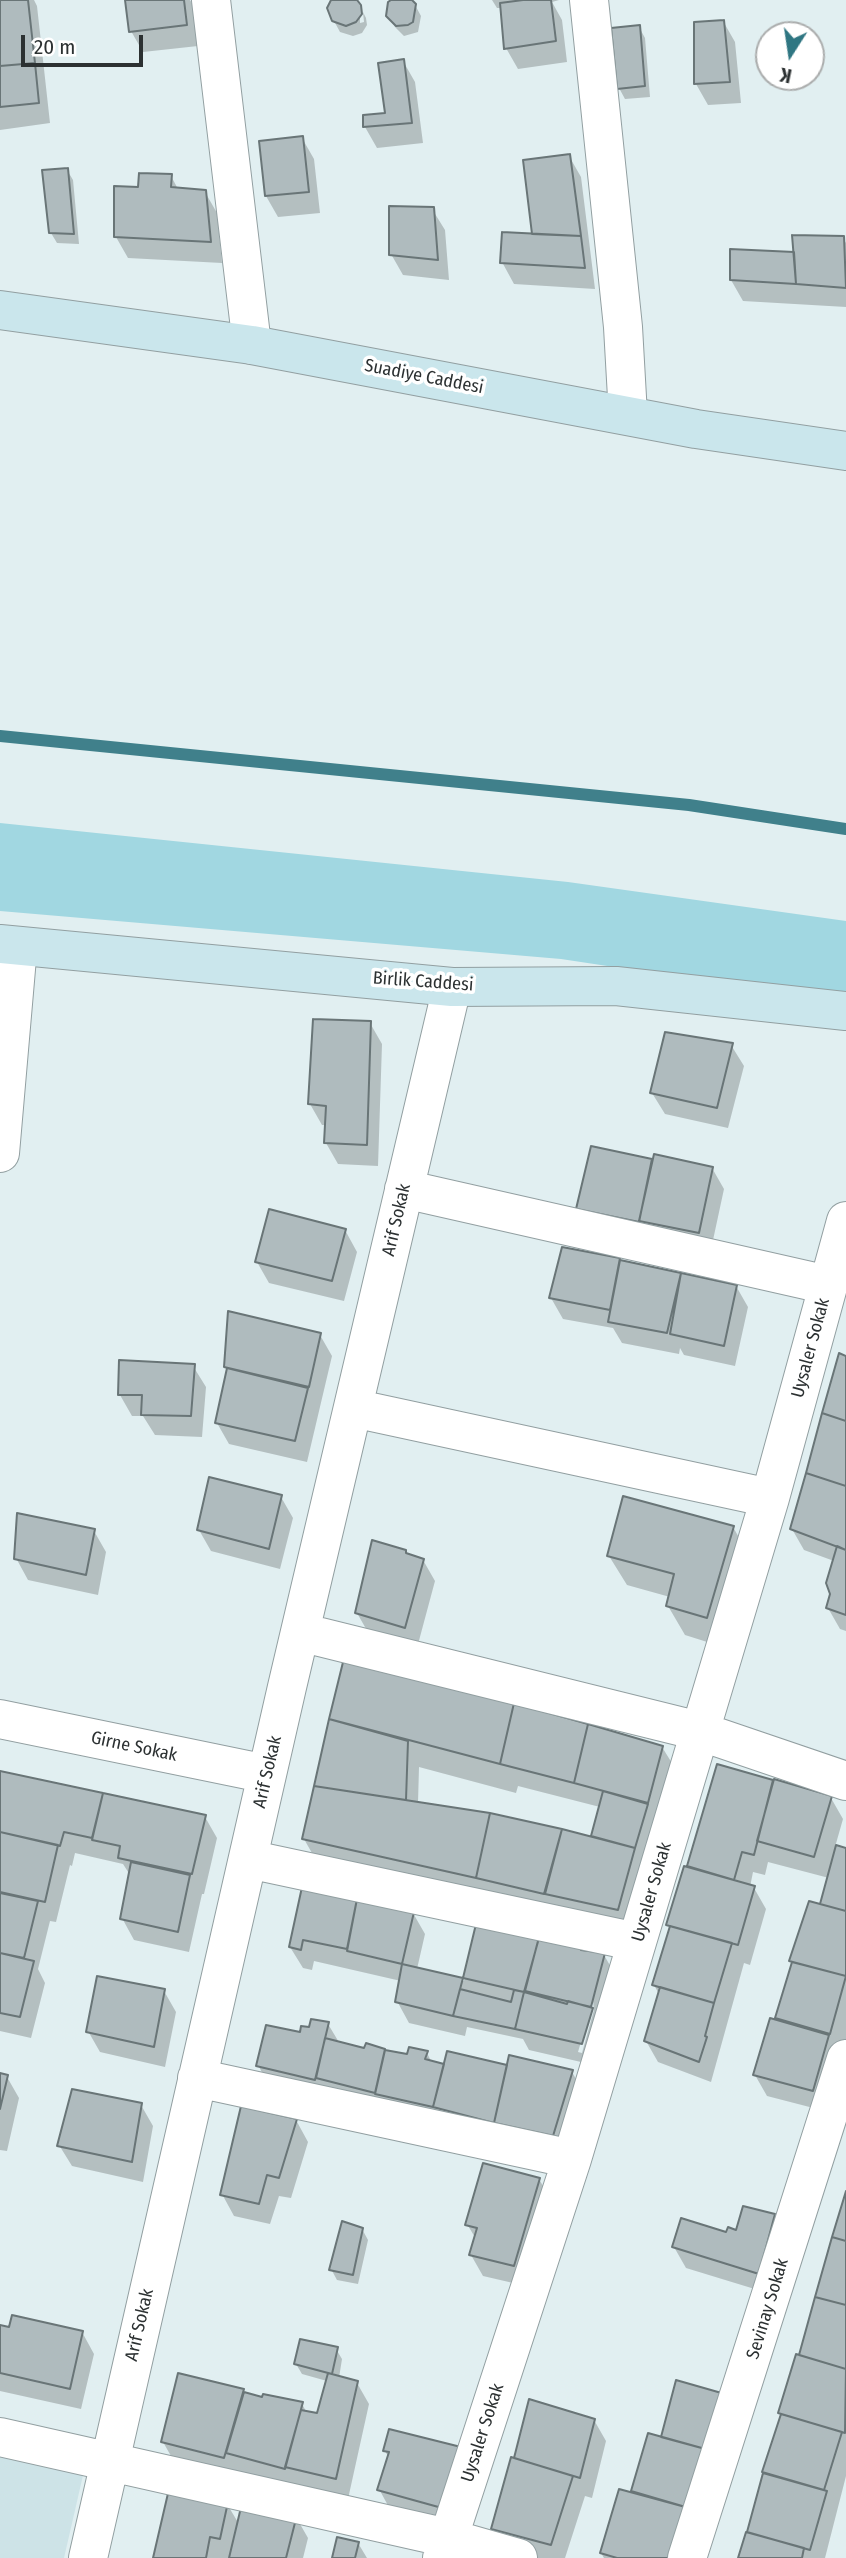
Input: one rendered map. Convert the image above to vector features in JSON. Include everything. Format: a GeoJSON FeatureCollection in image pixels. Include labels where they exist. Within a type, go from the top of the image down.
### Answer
{"type":"FeatureCollection","features":[{"type":"Feature","properties":{"kind":"main road","name":"Suadiye Caddesi"},"geometry":{"type":"LineString","coordinates":[[0,310],[252,345],[696,429],[846,451]]}},
{"type":"Feature","properties":{"kind":"main road","name":"Birlik Caddesi"},"geometry":{"type":"LineString","coordinates":[[9,945],[452,987],[616,986],[846,1011]]}},
{"type":"Feature","properties":{"kind":"street"},"geometry":{"type":"LineString","coordinates":[[211,0],[252,345]]}},
{"type":"Feature","properties":{"kind":"street"},"geometry":{"type":"LineString","coordinates":[[589,0],[623,327],[628,415]]}},
{"type":"Feature","properties":{"kind":"street"},"geometry":{"type":"LineString","coordinates":[[0,1153],[9,945]]}},
{"type":"Feature","properties":{"kind":"street","name":"Arif Sokak"},"geometry":{"type":"LineString","coordinates":[[88,2558],[267,1774],[452,987]]}},
{"type":"Feature","properties":{"kind":"street"},"geometry":{"type":"LineString","coordinates":[[404,1189],[828,1285]]}},
{"type":"Feature","properties":{"kind":"street","name":"Uysaler Sokak"},"geometry":{"type":"LineString","coordinates":[[445,2548],[572,2159],[770,1498],[846,1221]]}},
{"type":"Feature","properties":{"kind":"street"},"geometry":{"type":"LineString","coordinates":[[353,1408],[770,1498]]}},
{"type":"Feature","properties":{"kind":"street"},"geometry":{"type":"LineString","coordinates":[[300,1632],[699,1731],[846,1781]]}},
{"type":"Feature","properties":{"kind":"street","name":"Girne Sokak"},"geometry":{"type":"LineString","coordinates":[[0,1719],[267,1774]]}},
{"type":"Feature","properties":{"kind":"street"},"geometry":{"type":"LineString","coordinates":[[248,1859],[637,1942]]}},
{"type":"Feature","properties":{"kind":"street","name":"Sevinay Sokak"},"geometry":{"type":"LineString","coordinates":[[687,2558],[846,2059]]}},
{"type":"Feature","properties":{"kind":"street"},"geometry":{"type":"LineString","coordinates":[[197,2078],[572,2159]]}},
{"type":"Feature","properties":{"kind":"street"},"geometry":{"type":"LineString","coordinates":[[0,2437],[110,2462],[445,2548],[519,2558]]}},
{"type":"Feature","properties":{"kind":"shaded area"},"geometry":{"type":"Polygon","coordinates":[[[0,823],[568,882],[846,921],[846,1002],[561,959],[0,911],[0,823]]]}},
{"type":"Feature","properties":{"kind":"shaded area"},"geometry":{"type":"Polygon","coordinates":[[[0,2454],[84,2471],[64,2558],[0,2558],[0,2454]]]}},
{"type":"Feature","properties":{"kind":"building"},"geometry":{"type":"Polygon","coordinates":[[[0,0],[28,0],[35,63],[0,66],[0,0]]]}},
{"type":"Feature","properties":{"kind":"building"},"geometry":{"type":"Polygon","coordinates":[[[125,0],[184,0],[187,25],[129,32],[125,0]]]}},
{"type":"Feature","properties":{"kind":"building"},"geometry":{"type":"Polygon","coordinates":[[[331,0],[357,0],[362,14],[356,22],[346,26],[332,21],[327,8],[331,0]]]}},
{"type":"Feature","properties":{"kind":"building"},"geometry":{"type":"Polygon","coordinates":[[[412,0],[416,4],[413,22],[396,26],[386,16],[388,2],[412,0]]]}},
{"type":"Feature","properties":{"kind":"building"},"geometry":{"type":"Polygon","coordinates":[[[551,0],[556,41],[504,49],[500,3],[551,0]]]}},
{"type":"Feature","properties":{"kind":"building"},"geometry":{"type":"Polygon","coordinates":[[[724,20],[730,82],[694,84],[694,22],[724,20]]]}},
{"type":"Feature","properties":{"kind":"building"},"geometry":{"type":"Polygon","coordinates":[[[640,25],[645,86],[617,89],[611,28],[640,25]]]}},
{"type":"Feature","properties":{"kind":"building"},"geometry":{"type":"Polygon","coordinates":[[[404,59],[412,123],[363,127],[363,115],[385,113],[378,63],[404,59]]]}},
{"type":"Feature","properties":{"kind":"building"},"geometry":{"type":"Polygon","coordinates":[[[35,63],[39,103],[0,107],[0,66],[35,63]]]}},
{"type":"Feature","properties":{"kind":"building"},"geometry":{"type":"Polygon","coordinates":[[[303,136],[309,192],[265,196],[259,141],[303,136]]]}},
{"type":"Feature","properties":{"kind":"building"},"geometry":{"type":"Polygon","coordinates":[[[570,154],[581,236],[532,234],[523,160],[570,154]]]}},
{"type":"Feature","properties":{"kind":"building"},"geometry":{"type":"Polygon","coordinates":[[[68,168],[74,234],[49,233],[42,170],[68,168]]]}},
{"type":"Feature","properties":{"kind":"building"},"geometry":{"type":"Polygon","coordinates":[[[139,173],[172,174],[171,187],[206,190],[211,242],[114,237],[114,186],[138,187],[139,173]]]}},
{"type":"Feature","properties":{"kind":"building"},"geometry":{"type":"Polygon","coordinates":[[[389,206],[434,207],[438,260],[389,255],[389,206]]]}},
{"type":"Feature","properties":{"kind":"building"},"geometry":{"type":"Polygon","coordinates":[[[502,232],[581,236],[585,268],[500,263],[502,232]]]}},
{"type":"Feature","properties":{"kind":"building"},"geometry":{"type":"Polygon","coordinates":[[[792,235],[844,236],[846,288],[796,284],[792,235]]]}},
{"type":"Feature","properties":{"kind":"building"},"geometry":{"type":"Polygon","coordinates":[[[730,249],[794,252],[796,284],[730,280],[730,249]]]}},
{"type":"Feature","properties":{"kind":"building"},"geometry":{"type":"Polygon","coordinates":[[[313,1019],[371,1021],[367,1145],[324,1143],[326,1106],[308,1104],[313,1019]]]}},
{"type":"Feature","properties":{"kind":"building"},"geometry":{"type":"Polygon","coordinates":[[[665,1032],[733,1043],[717,1108],[650,1093],[665,1032]]]}},
{"type":"Feature","properties":{"kind":"building"},"geometry":{"type":"Polygon","coordinates":[[[591,1146],[652,1159],[639,1222],[576,1209],[591,1146]]]}},
{"type":"Feature","properties":{"kind":"building"},"geometry":{"type":"Polygon","coordinates":[[[654,1154],[713,1167],[699,1233],[639,1221],[654,1154]]]}},
{"type":"Feature","properties":{"kind":"building"},"geometry":{"type":"Polygon","coordinates":[[[269,1209],[346,1229],[332,1281],[255,1262],[269,1209]]]}},
{"type":"Feature","properties":{"kind":"building"},"geometry":{"type":"Polygon","coordinates":[[[562,1247],[620,1258],[610,1310],[549,1298],[562,1247]]]}},
{"type":"Feature","properties":{"kind":"building"},"geometry":{"type":"Polygon","coordinates":[[[620,1260],[681,1273],[667,1333],[608,1322],[620,1260]]]}},
{"type":"Feature","properties":{"kind":"building"},"geometry":{"type":"Polygon","coordinates":[[[681,1273],[737,1285],[724,1346],[670,1334],[681,1273]]]}},
{"type":"Feature","properties":{"kind":"building"},"geometry":{"type":"Polygon","coordinates":[[[228,1311],[321,1333],[309,1387],[224,1367],[228,1311]]]}},
{"type":"Feature","properties":{"kind":"building"},"geometry":{"type":"Polygon","coordinates":[[[839,1353],[846,1356],[846,1421],[822,1413],[839,1353]]]}},
{"type":"Feature","properties":{"kind":"building"},"geometry":{"type":"Polygon","coordinates":[[[119,1360],[195,1364],[191,1416],[141,1415],[142,1395],[118,1395],[119,1360]]]}},
{"type":"Feature","properties":{"kind":"building"},"geometry":{"type":"Polygon","coordinates":[[[227,1368],[308,1388],[295,1441],[215,1423],[227,1368]]]}},
{"type":"Feature","properties":{"kind":"building"},"geometry":{"type":"Polygon","coordinates":[[[822,1413],[846,1421],[846,1486],[806,1473],[822,1413]]]}},
{"type":"Feature","properties":{"kind":"building"},"geometry":{"type":"Polygon","coordinates":[[[806,1473],[846,1486],[846,1550],[790,1529],[806,1473]]]}},
{"type":"Feature","properties":{"kind":"building"},"geometry":{"type":"Polygon","coordinates":[[[209,1477],[282,1495],[269,1549],[197,1530],[209,1477]]]}},
{"type":"Feature","properties":{"kind":"building"},"geometry":{"type":"Polygon","coordinates":[[[623,1496],[734,1526],[707,1618],[666,1606],[674,1574],[607,1556],[623,1496]]]}},
{"type":"Feature","properties":{"kind":"building"},"geometry":{"type":"Polygon","coordinates":[[[17,1513],[95,1529],[86,1575],[14,1559],[17,1513]]]}},
{"type":"Feature","properties":{"kind":"building"},"geometry":{"type":"Polygon","coordinates":[[[372,1540],[406,1550],[406,1553],[424,1559],[405,1628],[355,1613],[372,1540]]]}},
{"type":"Feature","properties":{"kind":"building"},"geometry":{"type":"Polygon","coordinates":[[[837,1546],[846,1550],[846,1615],[826,1608],[830,1594],[826,1583],[837,1546]]]}},
{"type":"Feature","properties":{"kind":"building"},"geometry":{"type":"Polygon","coordinates":[[[345,1654],[514,1703],[500,1764],[329,1719],[345,1654]]]}},
{"type":"Feature","properties":{"kind":"building"},"geometry":{"type":"Polygon","coordinates":[[[514,1703],[588,1724],[574,1783],[500,1764],[514,1703]]]}},
{"type":"Feature","properties":{"kind":"building"},"geometry":{"type":"Polygon","coordinates":[[[329,1719],[408,1741],[406,1800],[314,1786],[329,1719]]]}},
{"type":"Feature","properties":{"kind":"building"},"geometry":{"type":"Polygon","coordinates":[[[588,1724],[663,1746],[648,1803],[574,1783],[588,1724]]]}},
{"type":"Feature","properties":{"kind":"building"},"geometry":{"type":"Polygon","coordinates":[[[717,1764],[773,1780],[754,1855],[742,1852],[734,1880],[687,1866],[717,1764]]]}},
{"type":"Feature","properties":{"kind":"building"},"geometry":{"type":"Polygon","coordinates":[[[0,1771],[103,1793],[92,1838],[64,1832],[60,1846],[0,1832],[0,1771]]]}},
{"type":"Feature","properties":{"kind":"building"},"geometry":{"type":"Polygon","coordinates":[[[774,1779],[832,1796],[814,1857],[757,1841],[774,1779]]]}},
{"type":"Feature","properties":{"kind":"building"},"geometry":{"type":"Polygon","coordinates":[[[314,1786],[490,1813],[476,1878],[302,1839],[314,1786]]]}},
{"type":"Feature","properties":{"kind":"building"},"geometry":{"type":"Polygon","coordinates":[[[603,1791],[648,1804],[635,1848],[591,1836],[603,1791]]]}},
{"type":"Feature","properties":{"kind":"building"},"geometry":{"type":"Polygon","coordinates":[[[103,1793],[206,1815],[192,1874],[118,1858],[120,1846],[92,1840],[103,1793]]]}},
{"type":"Feature","properties":{"kind":"building"},"geometry":{"type":"Polygon","coordinates":[[[490,1813],[562,1829],[544,1894],[476,1878],[490,1813]]]}},
{"type":"Feature","properties":{"kind":"building"},"geometry":{"type":"Polygon","coordinates":[[[562,1829],[635,1848],[618,1910],[545,1894],[562,1829]]]}},
{"type":"Feature","properties":{"kind":"building"},"geometry":{"type":"Polygon","coordinates":[[[0,1832],[58,1845],[45,1902],[0,1892],[0,1832]]]}},
{"type":"Feature","properties":{"kind":"building"},"geometry":{"type":"Polygon","coordinates":[[[836,1845],[846,1848],[846,1911],[820,1904],[836,1845]]]}},
{"type":"Feature","properties":{"kind":"building"},"geometry":{"type":"Polygon","coordinates":[[[131,1862],[190,1875],[178,1932],[120,1919],[131,1862]]]}},
{"type":"Feature","properties":{"kind":"building"},"geometry":{"type":"Polygon","coordinates":[[[684,1866],[755,1886],[738,1945],[666,1925],[684,1866]]]}},
{"type":"Feature","properties":{"kind":"building"},"geometry":{"type":"Polygon","coordinates":[[[302,1887],[357,1899],[347,1949],[303,1940],[301,1950],[289,1947],[302,1887]]]}},
{"type":"Feature","properties":{"kind":"building"},"geometry":{"type":"Polygon","coordinates":[[[0,1893],[38,1901],[24,1958],[0,1953],[0,1893]]]}},
{"type":"Feature","properties":{"kind":"building"},"geometry":{"type":"Polygon","coordinates":[[[357,1899],[414,1912],[402,1964],[347,1951],[357,1899]]]}},
{"type":"Feature","properties":{"kind":"building"},"geometry":{"type":"Polygon","coordinates":[[[809,1901],[846,1911],[846,1976],[789,1961],[809,1901]]]}},
{"type":"Feature","properties":{"kind":"building"},"geometry":{"type":"Polygon","coordinates":[[[476,1924],[539,1938],[524,1992],[463,1978],[476,1924]]]}},
{"type":"Feature","properties":{"kind":"building"},"geometry":{"type":"Polygon","coordinates":[[[670,1926],[732,1943],[714,2003],[652,1985],[670,1926]]]}},
{"type":"Feature","properties":{"kind":"building"},"geometry":{"type":"Polygon","coordinates":[[[539,1937],[582,1947],[581,1950],[605,1953],[591,2007],[525,1991],[539,1937]]]}},
{"type":"Feature","properties":{"kind":"building"},"geometry":{"type":"Polygon","coordinates":[[[0,1953],[34,1961],[20,2017],[0,2013],[0,1953]]]}},
{"type":"Feature","properties":{"kind":"building"},"geometry":{"type":"Polygon","coordinates":[[[792,1962],[846,1976],[830,2034],[775,2018],[792,1962]]]}},
{"type":"Feature","properties":{"kind":"building"},"geometry":{"type":"Polygon","coordinates":[[[402,1964],[463,1978],[453,2016],[395,2002],[402,1964]]]}},
{"type":"Feature","properties":{"kind":"building"},"geometry":{"type":"Polygon","coordinates":[[[97,1976],[165,1989],[154,2047],[86,2032],[97,1976]]]}},
{"type":"Feature","properties":{"kind":"building"},"geometry":{"type":"Polygon","coordinates":[[[660,1987],[714,2003],[699,2062],[644,2041],[660,1987]]]}},
{"type":"Feature","properties":{"kind":"building"},"geometry":{"type":"Polygon","coordinates":[[[460,1989],[511,2002],[514,1990],[524,1992],[515,2029],[453,2016],[460,1989]]]}},
{"type":"Feature","properties":{"kind":"building"},"geometry":{"type":"Polygon","coordinates":[[[524,1992],[593,2008],[582,2044],[515,2029],[524,1992]]]}},
{"type":"Feature","properties":{"kind":"building"},"geometry":{"type":"Polygon","coordinates":[[[770,2018],[829,2035],[813,2091],[753,2075],[770,2018]]]}},
{"type":"Feature","properties":{"kind":"building"},"geometry":{"type":"Polygon","coordinates":[[[311,2019],[329,2022],[315,2080],[256,2066],[266,2025],[300,2032],[301,2026],[309,2027],[311,2019]]]}},
{"type":"Feature","properties":{"kind":"building"},"geometry":{"type":"Polygon","coordinates":[[[325,2038],[364,2048],[366,2043],[385,2049],[375,2093],[316,2078],[325,2038]]]}},
{"type":"Feature","properties":{"kind":"building"},"geometry":{"type":"Polygon","coordinates":[[[409,2047],[428,2051],[425,2059],[444,2064],[433,2107],[375,2094],[385,2050],[407,2054],[409,2047]]]}},
{"type":"Feature","properties":{"kind":"building"},"geometry":{"type":"Polygon","coordinates":[[[447,2051],[507,2065],[494,2123],[433,2107],[447,2051]]]}},
{"type":"Feature","properties":{"kind":"building"},"geometry":{"type":"Polygon","coordinates":[[[509,2055],[573,2070],[553,2136],[494,2123],[509,2055]]]}},
{"type":"Feature","properties":{"kind":"building"},"geometry":{"type":"Polygon","coordinates":[[[0,2073],[8,2075],[0,2109],[0,2073]]]}},
{"type":"Feature","properties":{"kind":"building"},"geometry":{"type":"Polygon","coordinates":[[[72,2089],[142,2103],[132,2162],[57,2146],[72,2089]]]}},
{"type":"Feature","properties":{"kind":"building"},"geometry":{"type":"Polygon","coordinates":[[[241,2106],[297,2119],[279,2178],[267,2175],[259,2204],[220,2195],[241,2106]]]}},
{"type":"Feature","properties":{"kind":"building"},"geometry":{"type":"Polygon","coordinates":[[[483,2163],[540,2178],[514,2266],[469,2255],[477,2228],[465,2225],[483,2163]]]}},
{"type":"Feature","properties":{"kind":"building"},"geometry":{"type":"Polygon","coordinates":[[[846,2191],[846,2241],[832,2237],[846,2191]]]}},
{"type":"Feature","properties":{"kind":"building"},"geometry":{"type":"Polygon","coordinates":[[[743,2206],[775,2214],[759,2274],[672,2247],[681,2218],[726,2232],[728,2227],[736,2230],[743,2206]]]}},
{"type":"Feature","properties":{"kind":"building"},"geometry":{"type":"Polygon","coordinates":[[[342,2221],[363,2228],[353,2275],[329,2270],[342,2221]]]}},
{"type":"Feature","properties":{"kind":"building"},"geometry":{"type":"Polygon","coordinates":[[[832,2237],[846,2241],[846,2305],[815,2297],[832,2237]]]}},
{"type":"Feature","properties":{"kind":"building"},"geometry":{"type":"Polygon","coordinates":[[[815,2297],[846,2305],[846,2369],[799,2355],[815,2297]]]}},
{"type":"Feature","properties":{"kind":"building"},"geometry":{"type":"Polygon","coordinates":[[[12,2315],[83,2331],[70,2389],[0,2373],[0,2325],[9,2327],[12,2315]]]}},
{"type":"Feature","properties":{"kind":"building"},"geometry":{"type":"Polygon","coordinates":[[[300,2339],[338,2347],[332,2374],[294,2364],[300,2339]]]}},
{"type":"Feature","properties":{"kind":"building"},"geometry":{"type":"Polygon","coordinates":[[[796,2354],[846,2369],[845,2433],[778,2413],[796,2354]]]}},
{"type":"Feature","properties":{"kind":"building"},"geometry":{"type":"Polygon","coordinates":[[[178,2373],[244,2389],[224,2458],[161,2442],[178,2373]]]}},
{"type":"Feature","properties":{"kind":"building"},"geometry":{"type":"Polygon","coordinates":[[[328,2373],[358,2381],[336,2479],[285,2467],[301,2410],[317,2413],[328,2373]]]}},
{"type":"Feature","properties":{"kind":"building"},"geometry":{"type":"Polygon","coordinates":[[[676,2380],[725,2394],[709,2450],[661,2437],[676,2380]]]}},
{"type":"Feature","properties":{"kind":"building"},"geometry":{"type":"Polygon","coordinates":[[[244,2392],[303,2402],[285,2469],[226,2453],[244,2392]]]}},
{"type":"Feature","properties":{"kind":"building"},"geometry":{"type":"Polygon","coordinates":[[[529,2399],[595,2419],[580,2478],[514,2458],[529,2399]]]}},
{"type":"Feature","properties":{"kind":"building"},"geometry":{"type":"Polygon","coordinates":[[[781,2414],[842,2432],[824,2490],[762,2472],[781,2414]]]}},
{"type":"Feature","properties":{"kind":"building"},"geometry":{"type":"Polygon","coordinates":[[[389,2429],[461,2447],[442,2508],[377,2490],[389,2452],[383,2451],[389,2429]]]}},
{"type":"Feature","properties":{"kind":"building"},"geometry":{"type":"Polygon","coordinates":[[[648,2433],[709,2450],[689,2508],[631,2491],[648,2433]]]}},
{"type":"Feature","properties":{"kind":"building"},"geometry":{"type":"Polygon","coordinates":[[[511,2457],[573,2476],[551,2545],[491,2529],[511,2457]]]}},
{"type":"Feature","properties":{"kind":"building"},"geometry":{"type":"Polygon","coordinates":[[[763,2473],[827,2491],[810,2550],[747,2532],[763,2473]]]}},
{"type":"Feature","properties":{"kind":"building"},"geometry":{"type":"Polygon","coordinates":[[[169,2489],[228,2502],[220,2539],[210,2537],[206,2558],[153,2558],[169,2489]]]}},
{"type":"Feature","properties":{"kind":"building"},"geometry":{"type":"Polygon","coordinates":[[[619,2489],[689,2508],[674,2558],[617,2558],[600,2553],[619,2489]]]}},
{"type":"Feature","properties":{"kind":"building"},"geometry":{"type":"Polygon","coordinates":[[[242,2503],[297,2515],[286,2558],[229,2558],[242,2503]]]}},
{"type":"Feature","properties":{"kind":"building"},"geometry":{"type":"Polygon","coordinates":[[[746,2532],[804,2548],[802,2558],[738,2558],[746,2532]]]}},
{"type":"Feature","properties":{"kind":"building"},"geometry":{"type":"Polygon","coordinates":[[[337,2537],[359,2542],[355,2558],[332,2558],[337,2537]]]}},
{"type":"Feature","properties":{"kind":"waterway"},"geometry":{"type":"LineString","coordinates":[[0,736],[689,805],[846,829]]}}]}
